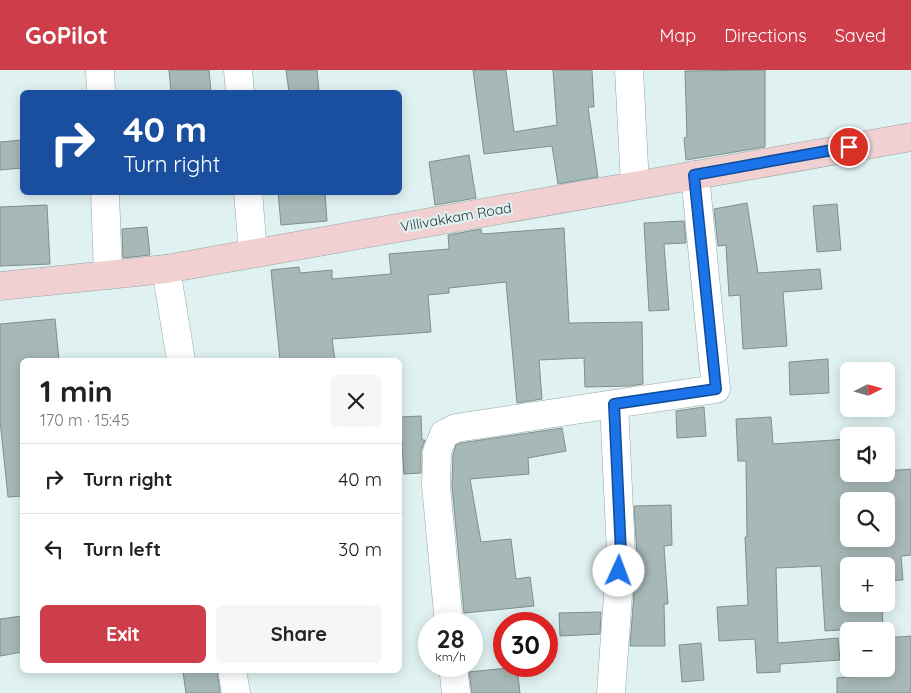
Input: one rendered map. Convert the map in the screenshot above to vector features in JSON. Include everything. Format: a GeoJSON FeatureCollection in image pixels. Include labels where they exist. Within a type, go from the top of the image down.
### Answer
{"type":"FeatureCollection","features":[{"type":"Feature","properties":{"kind":"street"},"geometry":{"type":"LineString","coordinates":[[100,70],[101,90]]}},
{"type":"Feature","properties":{"kind":"street"},"geometry":{"type":"LineString","coordinates":[[238,70],[240,90]]}},
{"type":"Feature","properties":{"kind":"street"},"geometry":{"type":"LineString","coordinates":[[629,70],[634,186]]}},
{"type":"Feature","properties":{"kind":"street","name":"Villivakkam Road"},"geometry":{"type":"LineString","coordinates":[[0,286],[166,269],[911,137]]}},
{"type":"Feature","properties":{"kind":"street"},"geometry":{"type":"LineString","coordinates":[[448,612],[436,486],[437,452],[444,434],[456,428],[716,389],[694,175]]}},
{"type":"Feature","properties":{"kind":"street"},"geometry":{"type":"LineString","coordinates":[[105,195],[108,275]]}},
{"type":"Feature","properties":{"kind":"street"},"geometry":{"type":"LineString","coordinates":[[248,195],[253,253]]}},
{"type":"Feature","properties":{"kind":"street"},"geometry":{"type":"LineString","coordinates":[[166,269],[181,358]]}},
{"type":"Feature","properties":{"kind":"street"},"geometry":{"type":"LineString","coordinates":[[611,693],[621,553],[614,404]]}},
{"type":"Feature","properties":{"kind":"street"},"geometry":{"type":"LineString","coordinates":[[233,673],[236,693]]}},
{"type":"Feature","properties":{"kind":"street"},"geometry":{"type":"LineString","coordinates":[[454,677],[456,693]]}},
{"type":"Feature","properties":{"kind":"building"},"geometry":{"type":"Polygon","coordinates":[[[169,70],[209,70],[211,90],[171,90],[169,70]]]}},
{"type":"Feature","properties":{"kind":"building"},"geometry":{"type":"Polygon","coordinates":[[[286,70],[317,70],[319,90],[289,90],[286,70]]]}},
{"type":"Feature","properties":{"kind":"building"},"geometry":{"type":"Polygon","coordinates":[[[473,70],[506,70],[514,132],[557,125],[553,70],[592,70],[594,107],[588,107],[598,177],[558,184],[552,146],[484,154],[473,70]]]}},
{"type":"Feature","properties":{"kind":"building"},"geometry":{"type":"Polygon","coordinates":[[[765,70],[765,147],[686,160],[684,138],[687,137],[685,71],[765,70]]]}},
{"type":"Feature","properties":{"kind":"building"},"geometry":{"type":"Polygon","coordinates":[[[20,140],[20,168],[0,170],[0,142],[20,140]]]}},
{"type":"Feature","properties":{"kind":"building"},"geometry":{"type":"Polygon","coordinates":[[[469,155],[476,198],[435,205],[429,162],[469,155]]]}},
{"type":"Feature","properties":{"kind":"building"},"geometry":{"type":"Polygon","coordinates":[[[278,195],[325,195],[327,221],[281,225],[278,195]]]}},
{"type":"Feature","properties":{"kind":"building"},"geometry":{"type":"Polygon","coordinates":[[[747,203],[758,273],[820,269],[822,289],[783,292],[787,346],[743,349],[740,295],[729,296],[726,245],[718,246],[714,209],[747,203]]]}},
{"type":"Feature","properties":{"kind":"building"},"geometry":{"type":"Polygon","coordinates":[[[837,204],[841,250],[817,252],[813,206],[837,204]]]}},
{"type":"Feature","properties":{"kind":"building"},"geometry":{"type":"Polygon","coordinates":[[[47,205],[50,264],[0,266],[0,207],[47,205]]]}},
{"type":"Feature","properties":{"kind":"building"},"geometry":{"type":"Polygon","coordinates":[[[684,221],[686,243],[664,244],[669,310],[649,311],[644,223],[684,221]]]}},
{"type":"Feature","properties":{"kind":"building"},"geometry":{"type":"Polygon","coordinates":[[[147,227],[150,255],[123,258],[122,229],[147,227]]]}},
{"type":"Feature","properties":{"kind":"building"},"geometry":{"type":"Polygon","coordinates":[[[564,228],[569,323],[642,322],[643,384],[585,387],[584,358],[539,360],[542,399],[517,403],[506,282],[449,288],[449,293],[428,295],[431,332],[332,339],[335,358],[280,358],[271,270],[299,267],[300,273],[332,270],[332,279],[391,274],[389,254],[449,249],[448,235],[481,229],[482,234],[564,228]]]}},
{"type":"Feature","properties":{"kind":"building"},"geometry":{"type":"Polygon","coordinates":[[[55,319],[59,358],[20,358],[20,496],[8,497],[0,420],[0,324],[55,319]]]}},
{"type":"Feature","properties":{"kind":"building"},"geometry":{"type":"Polygon","coordinates":[[[828,359],[829,393],[790,395],[789,362],[828,359]]]}},
{"type":"Feature","properties":{"kind":"building"},"geometry":{"type":"Polygon","coordinates":[[[704,407],[706,436],[677,438],[676,411],[704,407]]]}},
{"type":"Feature","properties":{"kind":"building"},"geometry":{"type":"Polygon","coordinates":[[[421,416],[422,440],[425,440],[421,451],[421,473],[404,474],[402,417],[421,416]]]}},
{"type":"Feature","properties":{"kind":"building"},"geometry":{"type":"Polygon","coordinates":[[[771,417],[773,444],[840,440],[840,482],[895,482],[895,470],[911,469],[911,555],[901,556],[903,580],[895,580],[895,557],[840,557],[840,612],[882,612],[883,622],[840,622],[840,630],[825,631],[821,566],[776,568],[778,643],[838,638],[840,660],[780,664],[780,672],[757,673],[755,639],[719,641],[717,607],[748,605],[745,537],[747,537],[746,461],[738,461],[736,419],[771,417]]]}},
{"type":"Feature","properties":{"kind":"building"},"geometry":{"type":"Polygon","coordinates":[[[562,428],[566,451],[528,458],[529,474],[470,479],[481,542],[511,539],[516,579],[530,577],[534,606],[464,612],[452,486],[453,455],[456,445],[562,428]]]}},
{"type":"Feature","properties":{"kind":"building"},"geometry":{"type":"Polygon","coordinates":[[[671,505],[672,545],[664,546],[668,604],[664,604],[665,646],[630,646],[637,554],[634,506],[671,505]]]}},
{"type":"Feature","properties":{"kind":"building"},"geometry":{"type":"Polygon","coordinates":[[[601,612],[600,634],[560,636],[559,613],[601,612]]]}},
{"type":"Feature","properties":{"kind":"building"},"geometry":{"type":"Polygon","coordinates":[[[20,616],[20,652],[0,656],[0,619],[20,616]]]}},
{"type":"Feature","properties":{"kind":"building"},"geometry":{"type":"Polygon","coordinates":[[[911,636],[911,693],[837,693],[837,678],[895,677],[895,637],[911,636]]]}},
{"type":"Feature","properties":{"kind":"building"},"geometry":{"type":"Polygon","coordinates":[[[701,643],[704,680],[682,682],[679,645],[701,643]]]}},
{"type":"Feature","properties":{"kind":"building"},"geometry":{"type":"Polygon","coordinates":[[[493,670],[493,677],[518,677],[520,693],[472,693],[470,677],[483,677],[483,671],[493,670]]]}},
{"type":"Feature","properties":{"kind":"building"},"geometry":{"type":"Polygon","coordinates":[[[183,673],[217,673],[220,693],[186,693],[183,673]]]}},
{"type":"Feature","properties":{"kind":"route"},"geometry":{"type":"LineString","coordinates":[[619,571],[621,553],[614,404],[716,389],[694,175],[849,147]]}}]}
